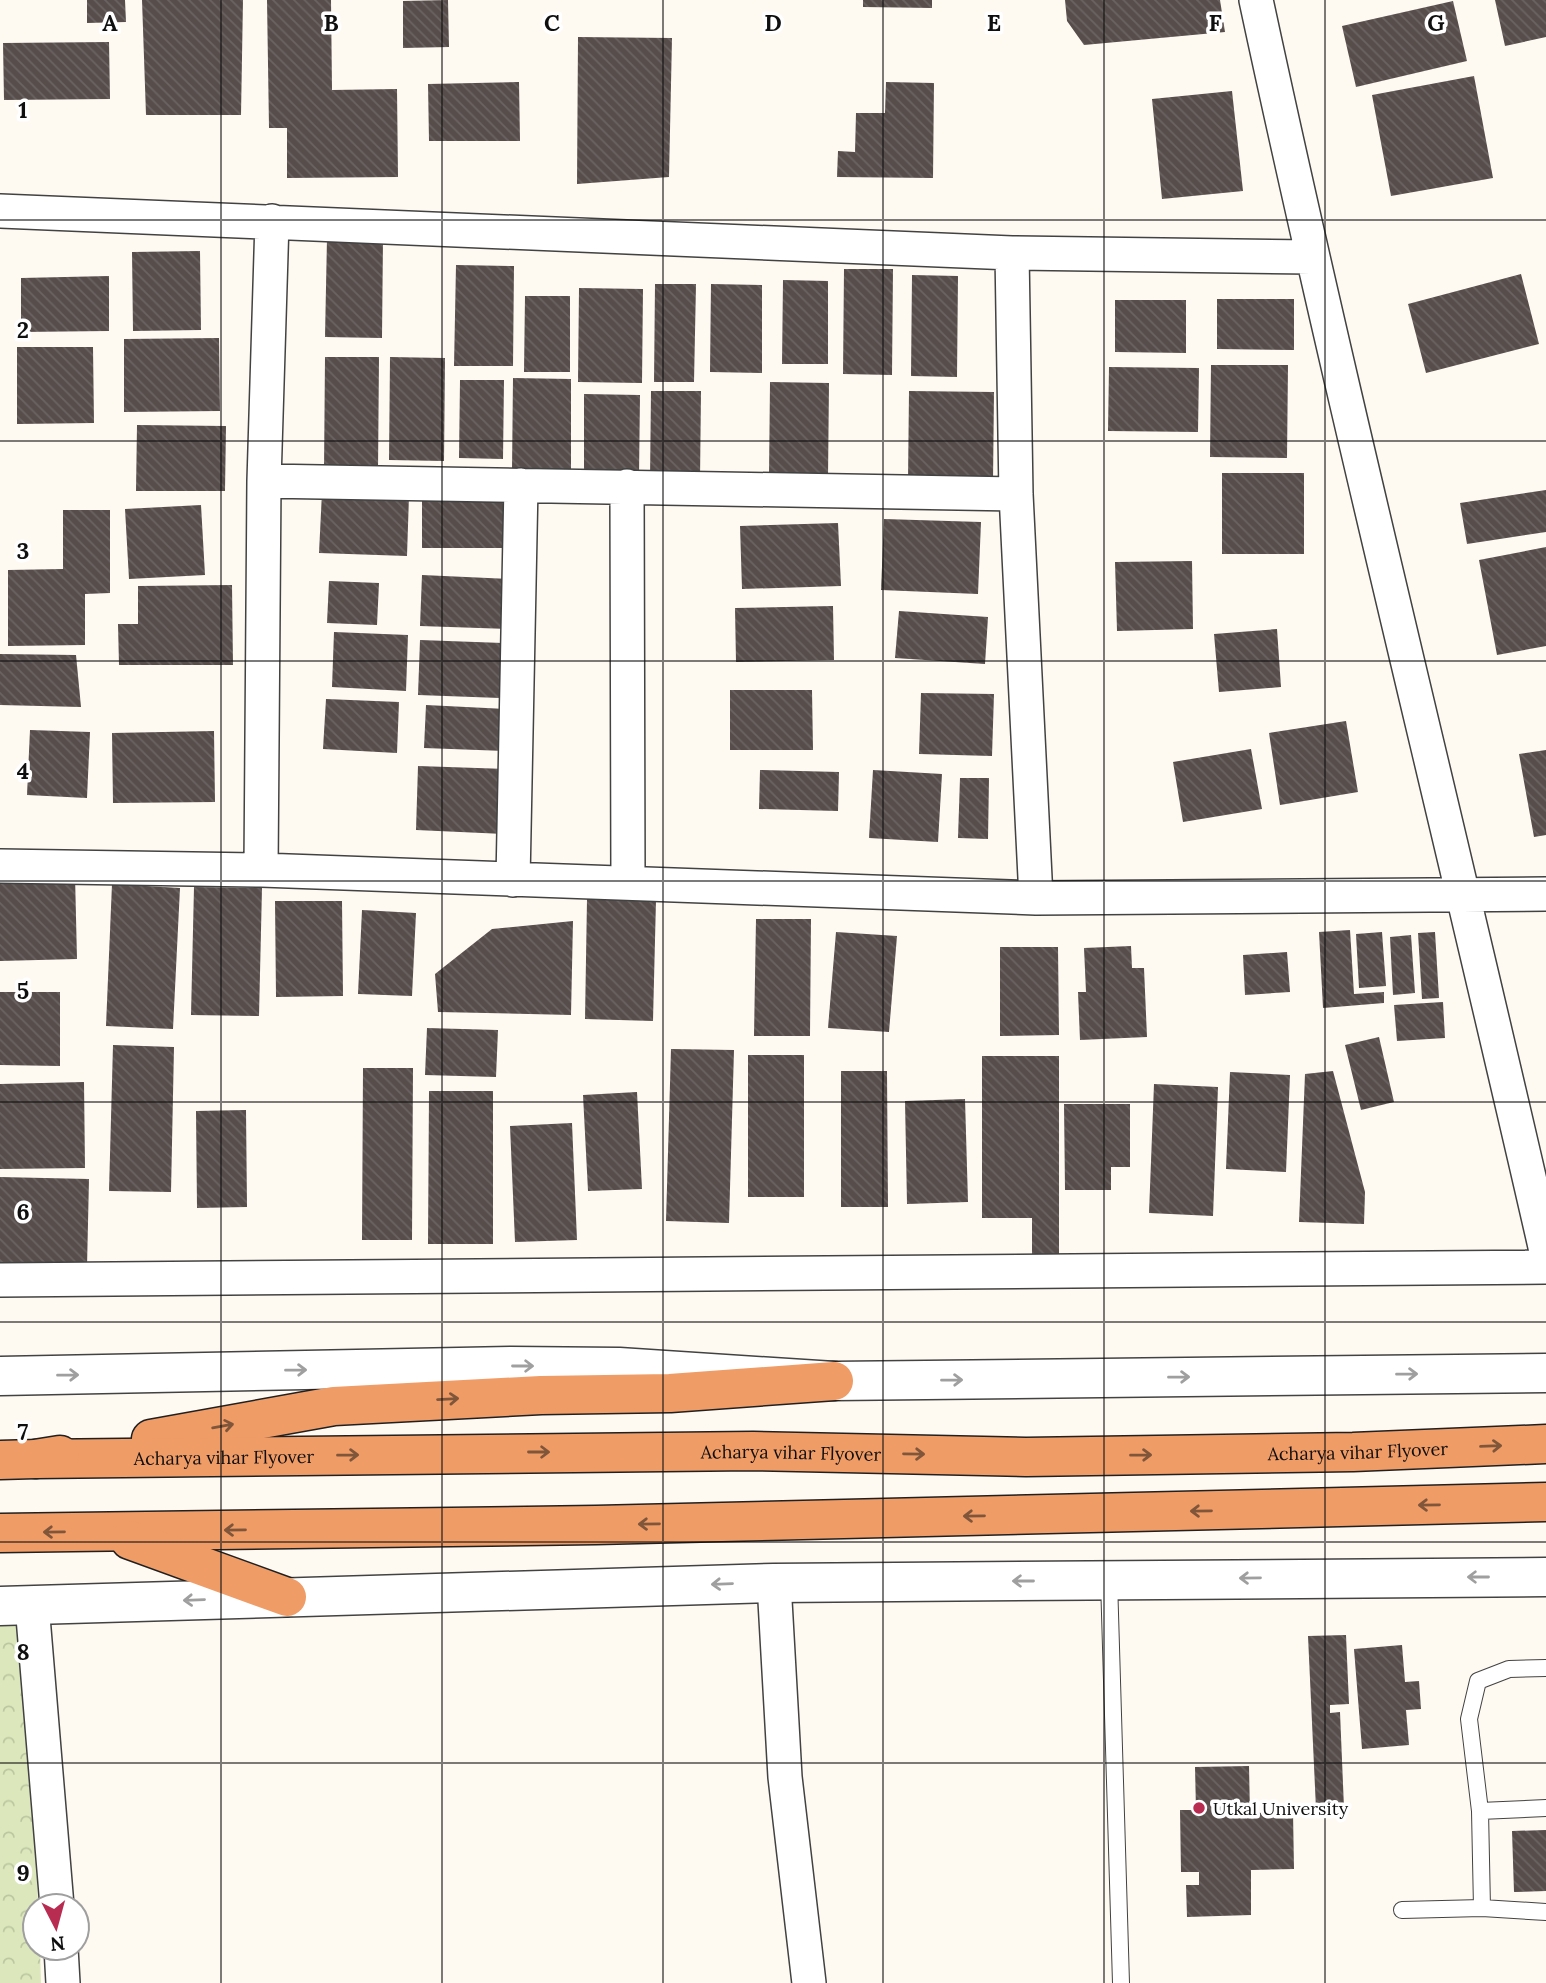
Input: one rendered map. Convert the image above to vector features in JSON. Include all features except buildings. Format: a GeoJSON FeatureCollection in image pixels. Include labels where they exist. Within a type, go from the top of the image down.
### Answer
{"type":"FeatureCollection","features":[{"type":"Feature","properties":{"kind":"highway"},"geometry":{"type":"LineString","coordinates":[[17,1460],[334,1406],[541,1395],[670,1393],[834,1381]]}},
{"type":"Feature","properties":{"kind":"highway","name":"Acharya vihar Flyover"},"geometry":{"type":"LineString","coordinates":[[17,1460],[753,1451],[1026,1457],[1340,1452],[1546,1444]]}},
{"type":"Feature","properties":{"kind":"highway"},"geometry":{"type":"LineString","coordinates":[[0,1533],[596,1525],[1546,1502]]}},
{"type":"Feature","properties":{"kind":"highway"},"geometry":{"type":"LineString","coordinates":[[108,1532],[287,1597]]}},
{"type":"Feature","properties":{"kind":"street"},"geometry":{"type":"LineString","coordinates":[[1256,0],[1311,257],[1465,895],[1546,1251]]}},
{"type":"Feature","properties":{"kind":"street"},"geometry":{"type":"LineString","coordinates":[[0,211],[1012,253],[1311,257]]}},
{"type":"Feature","properties":{"kind":"street"},"geometry":{"type":"LineString","coordinates":[[261,870],[264,481],[272,221]]}},
{"type":"Feature","properties":{"kind":"street"},"geometry":{"type":"LineString","coordinates":[[1012,253],[1016,494],[1036,898]]}},
{"type":"Feature","properties":{"kind":"street"},"geometry":{"type":"LineString","coordinates":[[264,481],[1016,494]]}},
{"type":"Feature","properties":{"kind":"street"},"geometry":{"type":"LineString","coordinates":[[513,880],[522,485]]}},
{"type":"Feature","properties":{"kind":"street"},"geometry":{"type":"LineString","coordinates":[[627,486],[628,883]]}},
{"type":"Feature","properties":{"kind":"street"},"geometry":{"type":"LineString","coordinates":[[0,866],[261,870],[1036,898],[1546,894]]}},
{"type":"Feature","properties":{"kind":"street"},"geometry":{"type":"LineString","coordinates":[[0,1280],[1546,1267]]}},
{"type":"Feature","properties":{"kind":"street"},"geometry":{"type":"LineString","coordinates":[[0,1376],[511,1366],[619,1367],[834,1381],[1546,1373]]}},
{"type":"Feature","properties":{"kind":"street"},"geometry":{"type":"LineString","coordinates":[[55,1892],[16,1605],[774,1583],[1546,1577]]}},
{"type":"Feature","properties":{"kind":"street"},"geometry":{"type":"LineString","coordinates":[[774,1583],[786,1789],[809,1983]]}},
{"type":"Feature","properties":{"kind":"street"},"geometry":{"type":"LineString","coordinates":[[62,1962],[63,1983]]}},
{"type":"Feature","properties":{"kind":"lane"},"geometry":{"type":"LineString","coordinates":[[1109,1580],[1121,1983]]}},
{"type":"Feature","properties":{"kind":"lane"},"geometry":{"type":"LineString","coordinates":[[1482,1908],[1480,1811],[1469,1718],[1478,1681],[1509,1670],[1546,1668]]}},
{"type":"Feature","properties":{"kind":"lane"},"geometry":{"type":"LineString","coordinates":[[1480,1811],[1546,1808]]}},
{"type":"Feature","properties":{"kind":"lane"},"geometry":{"type":"LineString","coordinates":[[1402,1910],[1482,1908],[1546,1912]]}},
{"type":"Feature","properties":{"kind":"green space"},"geometry":{"type":"Polygon","coordinates":[[[27,1611],[37,1892],[21,1892],[21,1962],[40,1962],[41,1983],[0,1983],[0,1612],[27,1611]]]}},
{"type":"Feature","properties":{"kind":"place","name":"Utkal University"},"geometry":{"type":"Point","coordinates":[1199,1808]}}]}
